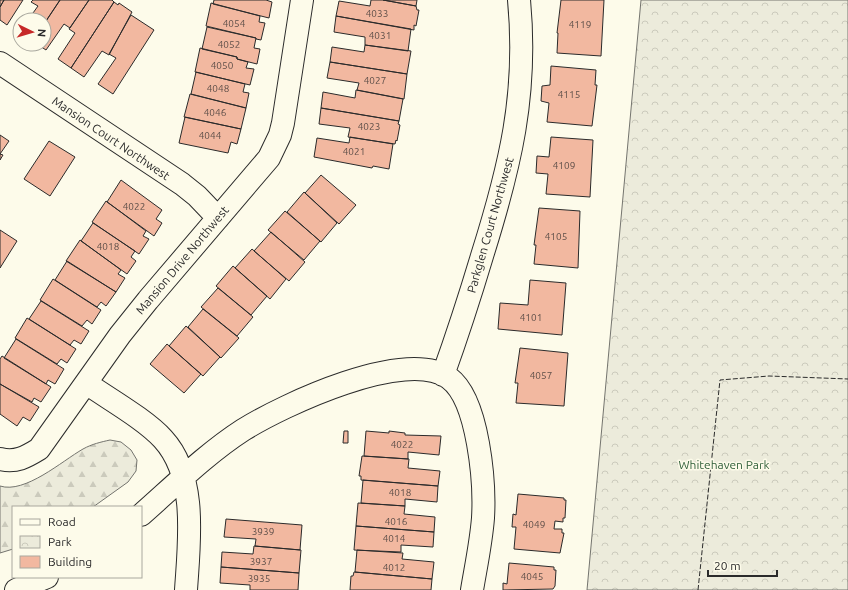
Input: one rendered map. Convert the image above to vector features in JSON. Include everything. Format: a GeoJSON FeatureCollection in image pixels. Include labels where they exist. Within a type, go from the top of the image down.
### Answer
{"type":"FeatureCollection","features":[{"type":"Feature","properties":{"kind":"street","name":"Mansion Drive Northwest"},"geometry":{"type":"LineString","coordinates":[[86,383],[120,335],[148,300],[269,158],[280,135],[302,0]]}},
{"type":"Feature","properties":{"kind":"street","name":"Parkglen Court Northwest"},"geometry":{"type":"LineString","coordinates":[[443,375],[458,334],[501,194],[512,150],[521,78],[519,0]]}},
{"type":"Feature","properties":{"kind":"street","name":"Mansion Court Northwest"},"geometry":{"type":"LineString","coordinates":[[0,63],[182,184],[201,200],[218,218]]}},
{"type":"Feature","properties":{"kind":"street"},"geometry":{"type":"LineString","coordinates":[[142,514],[213,452],[263,418],[319,392],[366,377],[412,369],[433,371],[443,375],[459,387],[473,420],[479,454],[483,496],[483,517],[480,548],[472,590]]}},
{"type":"Feature","properties":{"kind":"street"},"geometry":{"type":"LineString","coordinates":[[0,459],[16,460],[24,458],[39,449],[86,383],[163,438],[174,454],[183,479],[190,521],[186,590]]}},
{"type":"Feature","properties":{"kind":"street"},"geometry":{"type":"LineString","coordinates":[[16,590],[45,578]]}},
{"type":"Feature","properties":{"kind":"green space","name":"Whitehaven Park"},"geometry":{"type":"Polygon","coordinates":[[[641,0],[848,0],[848,590],[587,590],[641,0]]]}},
{"type":"Feature","properties":{"kind":"green space"},"geometry":{"type":"Polygon","coordinates":[[[110,440],[121,442],[131,450],[137,460],[136,471],[128,482],[94,506],[12,506],[12,549],[0,553],[0,486],[10,487],[32,481],[93,444],[110,440]]]}},
{"type":"Feature","properties":{"kind":"building"},"geometry":{"type":"Polygon","coordinates":[[[0,0],[4,0],[0,7],[0,0]]]}},
{"type":"Feature","properties":{"kind":"building"},"geometry":{"type":"Polygon","coordinates":[[[4,0],[23,0],[15,12],[12,12],[12,17],[7,25],[0,20],[0,7],[4,0]]]}},
{"type":"Feature","properties":{"kind":"building"},"geometry":{"type":"Polygon","coordinates":[[[33,0],[60,0],[52,12],[34,12],[38,6],[31,2],[33,0]]]}},
{"type":"Feature","properties":{"kind":"building"},"geometry":{"type":"Polygon","coordinates":[[[60,0],[89,0],[70,28],[64,24],[52,41],[52,12],[60,0]]]}},
{"type":"Feature","properties":{"kind":"building"},"geometry":{"type":"Polygon","coordinates":[[[89,0],[112,0],[114,2],[71,68],[58,59],[75,33],[69,29],[89,0]]]}},
{"type":"Feature","properties":{"kind":"building"},"geometry":{"type":"Polygon","coordinates":[[[214,0],[266,0],[272,2],[269,18],[213,4],[214,0]]]}},
{"type":"Feature","properties":{"kind":"building"},"geometry":{"type":"Polygon","coordinates":[[[371,0],[383,0],[416,6],[417,10],[419,10],[416,26],[414,25],[414,30],[336,16],[339,1],[370,6],[371,0]]]}},
{"type":"Feature","properties":{"kind":"building"},"geometry":{"type":"Polygon","coordinates":[[[383,0],[417,0],[416,6],[383,0]]]}},
{"type":"Feature","properties":{"kind":"building"},"geometry":{"type":"Polygon","coordinates":[[[561,0],[604,0],[601,56],[557,53],[557,33],[561,0]]]}},
{"type":"Feature","properties":{"kind":"building"},"geometry":{"type":"Polygon","coordinates":[[[114,2],[118,5],[119,3],[132,12],[109,55],[102,51],[84,77],[71,68],[114,2]]]}},
{"type":"Feature","properties":{"kind":"building"},"geometry":{"type":"Polygon","coordinates":[[[211,3],[260,16],[259,22],[265,23],[261,40],[206,26],[211,3]]]}},
{"type":"Feature","properties":{"kind":"building"},"geometry":{"type":"Polygon","coordinates":[[[131,15],[154,30],[113,94],[98,84],[116,58],[109,54],[131,15]]]}},
{"type":"Feature","properties":{"kind":"building"},"geometry":{"type":"Polygon","coordinates":[[[336,16],[411,29],[408,51],[365,45],[365,37],[334,32],[336,16]]]}},
{"type":"Feature","properties":{"kind":"building"},"geometry":{"type":"Polygon","coordinates":[[[207,27],[256,38],[254,48],[260,49],[257,64],[237,59],[237,57],[202,49],[207,27]]]}},
{"type":"Feature","properties":{"kind":"building"},"geometry":{"type":"Polygon","coordinates":[[[365,45],[411,51],[407,74],[330,62],[332,47],[364,52],[365,45]]]}},
{"type":"Feature","properties":{"kind":"building"},"geometry":{"type":"Polygon","coordinates":[[[200,48],[237,57],[237,59],[248,62],[246,68],[254,69],[250,85],[195,72],[200,48]]]}},
{"type":"Feature","properties":{"kind":"building"},"geometry":{"type":"Polygon","coordinates":[[[330,62],[407,74],[404,99],[357,90],[359,83],[327,78],[330,62]]]}},
{"type":"Feature","properties":{"kind":"building"},"geometry":{"type":"Polygon","coordinates":[[[551,66],[596,70],[595,85],[597,85],[592,126],[547,122],[549,103],[541,101],[542,86],[550,85],[551,66]]]}},
{"type":"Feature","properties":{"kind":"building"},"geometry":{"type":"Polygon","coordinates":[[[196,72],[245,84],[243,92],[249,93],[246,108],[191,94],[196,72]]]}},
{"type":"Feature","properties":{"kind":"building"},"geometry":{"type":"Polygon","coordinates":[[[356,90],[403,99],[399,121],[321,108],[323,92],[355,98],[356,90]]]}},
{"type":"Feature","properties":{"kind":"building"},"geometry":{"type":"Polygon","coordinates":[[[190,94],[246,108],[241,129],[184,117],[190,94]]]}},
{"type":"Feature","properties":{"kind":"building"},"geometry":{"type":"Polygon","coordinates":[[[321,108],[399,121],[398,124],[400,125],[397,141],[396,140],[395,144],[348,137],[350,128],[319,124],[321,108]]]}},
{"type":"Feature","properties":{"kind":"building"},"geometry":{"type":"Polygon","coordinates":[[[185,117],[241,129],[237,144],[231,142],[228,153],[179,143],[185,117]]]}},
{"type":"Feature","properties":{"kind":"building"},"geometry":{"type":"Polygon","coordinates":[[[0,135],[9,141],[0,154],[0,135]]]}},
{"type":"Feature","properties":{"kind":"building"},"geometry":{"type":"Polygon","coordinates":[[[350,137],[393,144],[389,169],[373,166],[372,168],[314,157],[317,138],[349,143],[350,137]]]}},
{"type":"Feature","properties":{"kind":"building"},"geometry":{"type":"Polygon","coordinates":[[[551,137],[593,140],[590,197],[546,194],[548,174],[536,173],[537,156],[549,157],[551,137]]]}},
{"type":"Feature","properties":{"kind":"building"},"geometry":{"type":"Polygon","coordinates":[[[49,141],[75,157],[50,196],[24,179],[49,141]]]}},
{"type":"Feature","properties":{"kind":"building"},"geometry":{"type":"Polygon","coordinates":[[[321,175],[356,205],[339,224],[305,193],[321,175]]]}},
{"type":"Feature","properties":{"kind":"building"},"geometry":{"type":"Polygon","coordinates":[[[121,180],[162,210],[156,219],[162,223],[154,236],[107,202],[121,180]]]}},
{"type":"Feature","properties":{"kind":"building"},"geometry":{"type":"Polygon","coordinates":[[[304,192],[337,223],[321,242],[287,212],[304,192]]]}},
{"type":"Feature","properties":{"kind":"building"},"geometry":{"type":"Polygon","coordinates":[[[106,201],[146,231],[143,236],[149,239],[139,254],[92,222],[106,201]]]}},
{"type":"Feature","properties":{"kind":"building"},"geometry":{"type":"Polygon","coordinates":[[[539,208],[580,211],[578,268],[534,264],[536,245],[534,245],[539,208]]]}},
{"type":"Feature","properties":{"kind":"building"},"geometry":{"type":"Polygon","coordinates":[[[285,211],[320,241],[304,260],[268,230],[285,211]]]}},
{"type":"Feature","properties":{"kind":"building"},"geometry":{"type":"Polygon","coordinates":[[[93,223],[135,251],[131,257],[136,261],[127,274],[81,241],[93,223]]]}},
{"type":"Feature","properties":{"kind":"building"},"geometry":{"type":"Polygon","coordinates":[[[0,230],[17,241],[0,268],[0,230]]]}},
{"type":"Feature","properties":{"kind":"building"},"geometry":{"type":"Polygon","coordinates":[[[271,232],[305,262],[289,281],[254,251],[271,232]]]}},
{"type":"Feature","properties":{"kind":"building"},"geometry":{"type":"Polygon","coordinates":[[[80,240],[121,270],[118,274],[125,278],[116,292],[66,261],[80,240]]]}},
{"type":"Feature","properties":{"kind":"building"},"geometry":{"type":"Polygon","coordinates":[[[252,249],[286,279],[270,299],[235,268],[252,249]]]}},
{"type":"Feature","properties":{"kind":"building"},"geometry":{"type":"Polygon","coordinates":[[[67,261],[116,292],[106,306],[101,302],[97,307],[55,280],[67,261]]]}},
{"type":"Feature","properties":{"kind":"building"},"geometry":{"type":"Polygon","coordinates":[[[233,266],[267,296],[251,315],[216,286],[233,266]]]}},
{"type":"Feature","properties":{"kind":"building"},"geometry":{"type":"Polygon","coordinates":[[[53,279],[101,310],[92,324],[87,320],[82,326],[40,300],[53,279]]]}},
{"type":"Feature","properties":{"kind":"building"},"geometry":{"type":"Polygon","coordinates":[[[530,280],[566,283],[562,335],[498,329],[500,303],[528,305],[530,280]]]}},
{"type":"Feature","properties":{"kind":"building"},"geometry":{"type":"Polygon","coordinates":[[[218,288],[253,317],[237,336],[201,307],[218,288]]]}},
{"type":"Feature","properties":{"kind":"building"},"geometry":{"type":"Polygon","coordinates":[[[41,301],[89,331],[81,344],[74,340],[70,345],[29,319],[41,301]]]}},
{"type":"Feature","properties":{"kind":"building"},"geometry":{"type":"Polygon","coordinates":[[[203,309],[239,338],[221,358],[188,327],[203,309]]]}},
{"type":"Feature","properties":{"kind":"building"},"geometry":{"type":"Polygon","coordinates":[[[27,318],[76,349],[67,363],[61,359],[57,364],[15,338],[27,318]]]}},
{"type":"Feature","properties":{"kind":"building"},"geometry":{"type":"Polygon","coordinates":[[[186,326],[220,357],[203,376],[169,346],[186,326]]]}},
{"type":"Feature","properties":{"kind":"building"},"geometry":{"type":"Polygon","coordinates":[[[16,339],[64,369],[55,384],[48,380],[46,384],[4,358],[16,339]]]}},
{"type":"Feature","properties":{"kind":"building"},"geometry":{"type":"Polygon","coordinates":[[[167,344],[201,374],[184,393],[150,364],[167,344]]]}},
{"type":"Feature","properties":{"kind":"building"},"geometry":{"type":"Polygon","coordinates":[[[520,348],[568,353],[564,406],[516,403],[518,383],[515,383],[520,348]]]}},
{"type":"Feature","properties":{"kind":"building"},"geometry":{"type":"Polygon","coordinates":[[[2,356],[51,387],[41,402],[34,398],[32,402],[0,384],[0,359],[2,356]]]}},
{"type":"Feature","properties":{"kind":"building"},"geometry":{"type":"Polygon","coordinates":[[[0,384],[39,407],[30,421],[23,417],[17,426],[0,414],[0,384]]]}},
{"type":"Feature","properties":{"kind":"building"},"geometry":{"type":"Polygon","coordinates":[[[344,431],[348,431],[348,443],[343,443],[344,431]]]}},
{"type":"Feature","properties":{"kind":"building"},"geometry":{"type":"Polygon","coordinates":[[[366,431],[389,433],[389,431],[405,433],[405,435],[441,436],[439,455],[408,452],[408,459],[364,456],[366,431]]]}},
{"type":"Feature","properties":{"kind":"building"},"geometry":{"type":"Polygon","coordinates":[[[362,456],[409,459],[408,468],[440,471],[438,486],[361,480],[361,476],[359,476],[362,456]]]}},
{"type":"Feature","properties":{"kind":"building"},"geometry":{"type":"Polygon","coordinates":[[[363,480],[438,486],[437,502],[405,499],[405,506],[361,503],[363,480]]]}},
{"type":"Feature","properties":{"kind":"building"},"geometry":{"type":"Polygon","coordinates":[[[518,494],[564,498],[564,500],[566,500],[565,518],[563,518],[563,522],[555,521],[554,529],[562,529],[562,533],[564,533],[560,553],[514,549],[516,527],[512,527],[513,514],[516,515],[518,494]]]}},
{"type":"Feature","properties":{"kind":"building"},"geometry":{"type":"Polygon","coordinates":[[[358,503],[405,506],[404,514],[435,517],[434,532],[356,526],[358,503]]]}},
{"type":"Feature","properties":{"kind":"building"},"geometry":{"type":"Polygon","coordinates":[[[226,519],[302,525],[300,550],[255,546],[256,539],[224,537],[226,519]]]}},
{"type":"Feature","properties":{"kind":"building"},"geometry":{"type":"Polygon","coordinates":[[[356,526],[434,532],[433,547],[401,545],[401,552],[354,550],[356,526]]]}},
{"type":"Feature","properties":{"kind":"building"},"geometry":{"type":"Polygon","coordinates":[[[254,546],[301,550],[299,573],[221,567],[222,552],[253,554],[254,546]]]}},
{"type":"Feature","properties":{"kind":"building"},"geometry":{"type":"Polygon","coordinates":[[[357,550],[403,553],[402,559],[434,562],[432,579],[355,572],[357,550]]]}},
{"type":"Feature","properties":{"kind":"building"},"geometry":{"type":"Polygon","coordinates":[[[509,563],[554,567],[554,570],[556,570],[555,586],[553,589],[503,590],[503,583],[507,584],[509,563]]]}},
{"type":"Feature","properties":{"kind":"building"},"geometry":{"type":"Polygon","coordinates":[[[221,567],[299,573],[298,590],[250,590],[250,585],[220,583],[221,567]]]}},
{"type":"Feature","properties":{"kind":"building"},"geometry":{"type":"Polygon","coordinates":[[[354,572],[432,579],[431,590],[350,590],[351,576],[353,576],[354,572]]]}},
{"type":"Feature","properties":{"kind":"fence"},"geometry":{"type":"LineString","coordinates":[[698,590],[720,380],[769,376],[848,379]]}}]}
